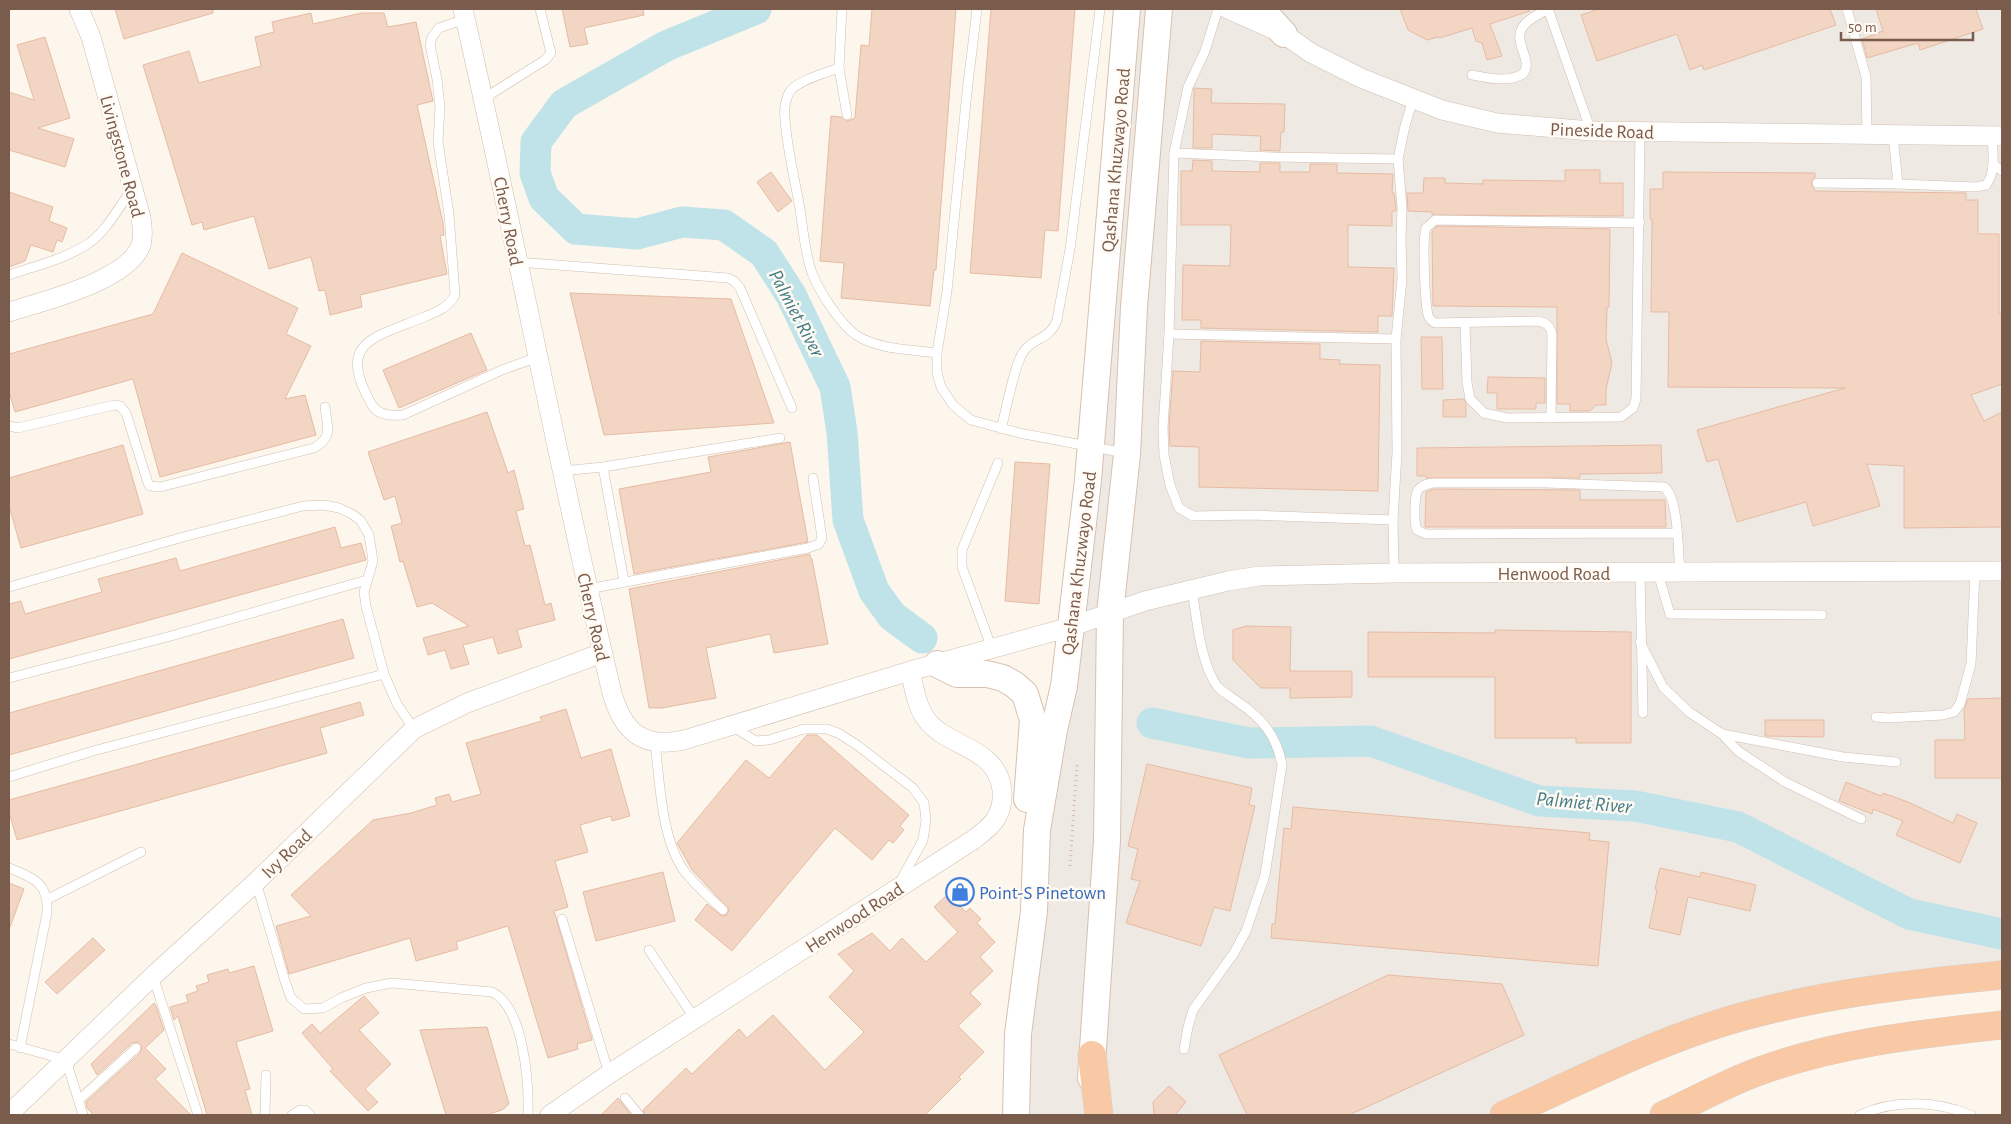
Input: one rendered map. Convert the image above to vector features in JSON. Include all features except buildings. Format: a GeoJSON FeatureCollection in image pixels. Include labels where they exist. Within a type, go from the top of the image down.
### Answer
{"type":"FeatureCollection","features":[{"type":"Feature","properties":{"kind":"highway"},"geometry":{"type":"LineString","coordinates":[[1504,1115],[1650,1048],[1755,1013],[1851,993],[2002,975]]}},
{"type":"Feature","properties":{"kind":"highway"},"geometry":{"type":"LineString","coordinates":[[1664,1115],[1756,1072],[1813,1055],[1903,1036],[2002,1025]]}},
{"type":"Feature","properties":{"kind":"highway"},"geometry":{"type":"LineString","coordinates":[[1092,1055],[1099,1115]]}},
{"type":"Feature","properties":{"kind":"main road","name":"Qashana Khuzwayo Road"},"geometry":{"type":"LineString","coordinates":[[1016,1115],[1018,1034],[1034,911],[1037,830],[1054,730],[1064,686],[1091,447],[1127,9]]}},
{"type":"Feature","properties":{"kind":"main road","name":"Qashana Khuzwayo Road"},"geometry":{"type":"LineString","coordinates":[[1089,1115],[1107,840],[1110,613],[1128,454],[1134,307],[1159,9]]}},
{"type":"Feature","properties":{"kind":"main road"},"geometry":{"type":"LineString","coordinates":[[1260,9],[1284,34]]}},
{"type":"Feature","properties":{"kind":"main road"},"geometry":{"type":"LineString","coordinates":[[937,664],[957,674],[987,674],[1003,678],[1025,694],[1033,720],[1026,802],[1037,830]]}},
{"type":"Feature","properties":{"kind":"street","name":"Livingstone Road"},"geometry":{"type":"LineString","coordinates":[[9,312],[61,296],[109,277],[125,266],[138,251],[142,238],[141,218],[133,188],[91,37],[79,9]]}},
{"type":"Feature","properties":{"kind":"street","name":"Pineside Road"},"geometry":{"type":"LineString","coordinates":[[1228,9],[1284,34],[1319,57],[1361,78],[1449,112],[1497,123],[1591,131],[1997,136]]}},
{"type":"Feature","properties":{"kind":"street","name":"Cherry Road"},"geometry":{"type":"LineString","coordinates":[[464,14],[602,653],[619,716],[633,732],[655,743]]}},
{"type":"Feature","properties":{"kind":"street","name":"Henwood Road"},"geometry":{"type":"LineString","coordinates":[[1110,613],[1145,601],[1228,581],[1259,576],[1394,573],[2002,571]]}},
{"type":"Feature","properties":{"kind":"street"},"geometry":{"type":"LineString","coordinates":[[655,743],[670,743],[684,740],[910,671],[1070,627],[1110,613]]}},
{"type":"Feature","properties":{"kind":"street","name":"Ivy Road"},"geometry":{"type":"LineString","coordinates":[[9,1114],[153,976],[256,882],[414,729],[468,702],[602,653]]}},
{"type":"Feature","properties":{"kind":"street","name":"Henwood Road"},"geometry":{"type":"LineString","coordinates":[[550,1115],[609,1074],[992,826],[998,817],[1002,804],[1001,785],[997,772],[988,761],[934,728],[926,718],[917,699],[910,671]]}},
{"type":"Feature","properties":{"kind":"lane"},"geometry":{"type":"LineString","coordinates":[[483,99],[545,60],[551,53],[540,9]]}},
{"type":"Feature","properties":{"kind":"lane"},"geometry":{"type":"LineString","coordinates":[[842,9],[839,68],[847,115]]}},
{"type":"Feature","properties":{"kind":"lane"},"geometry":{"type":"LineString","coordinates":[[977,9],[947,291],[937,353],[936,372],[941,387],[953,405],[971,420],[1001,429],[1128,454]]}},
{"type":"Feature","properties":{"kind":"lane"},"geometry":{"type":"LineString","coordinates":[[1001,429],[1020,358],[1029,346],[1054,329],[1070,249],[1100,9]]}},
{"type":"Feature","properties":{"kind":"lane"},"geometry":{"type":"LineString","coordinates":[[1218,9],[1205,51],[1188,87],[1174,153],[1169,334],[1164,406],[1164,455],[1170,485],[1181,511],[1193,516],[1252,515],[1393,520]]}},
{"type":"Feature","properties":{"kind":"lane"},"geometry":{"type":"LineString","coordinates":[[1472,75],[1502,80],[1517,78],[1523,74],[1527,65],[1520,44],[1522,28],[1527,22],[1548,9],[1591,131]]}},
{"type":"Feature","properties":{"kind":"lane"},"geometry":{"type":"LineString","coordinates":[[1847,9],[1866,77],[1866,134]]}},
{"type":"Feature","properties":{"kind":"lane"},"geometry":{"type":"LineString","coordinates":[[464,14],[439,28],[432,36],[430,45],[438,88],[440,111],[438,142],[449,214],[455,296],[442,310],[374,338],[363,347],[356,360],[358,372],[373,407],[388,416],[397,416],[502,370],[538,357]]}},
{"type":"Feature","properties":{"kind":"lane"},"geometry":{"type":"LineString","coordinates":[[839,68],[801,83],[790,91],[785,103],[784,118],[787,139],[803,234],[812,274],[840,319],[855,334],[883,346],[937,353]]}},
{"type":"Feature","properties":{"kind":"lane"},"geometry":{"type":"LineString","coordinates":[[1394,573],[1396,339],[1402,278],[1402,208],[1398,159],[1413,99]]}},
{"type":"Feature","properties":{"kind":"lane"},"geometry":{"type":"LineString","coordinates":[[1465,323],[1467,382],[1470,399],[1484,413],[1497,417],[1621,417],[1633,408],[1636,403],[1640,132]]}},
{"type":"Feature","properties":{"kind":"lane"},"geometry":{"type":"LineString","coordinates":[[1893,135],[1898,184]]}},
{"type":"Feature","properties":{"kind":"lane"},"geometry":{"type":"LineString","coordinates":[[1817,183],[1983,187],[1990,181],[1997,136]]}},
{"type":"Feature","properties":{"kind":"lane"},"geometry":{"type":"LineString","coordinates":[[1174,153],[1398,159]]}},
{"type":"Feature","properties":{"kind":"lane"},"geometry":{"type":"LineString","coordinates":[[1993,164],[2002,171]]}},
{"type":"Feature","properties":{"kind":"lane"},"geometry":{"type":"LineString","coordinates":[[9,275],[59,258],[90,243],[133,188]]}},
{"type":"Feature","properties":{"kind":"lane"},"geometry":{"type":"LineString","coordinates":[[1551,418],[1552,334],[1548,325],[1536,321],[1436,323],[1429,318],[1426,293],[1425,232],[1431,222],[1435,220],[1640,223]]}},
{"type":"Feature","properties":{"kind":"lane"},"geometry":{"type":"LineString","coordinates":[[517,262],[728,278],[734,281],[740,288],[792,408]]}},
{"type":"Feature","properties":{"kind":"lane"},"geometry":{"type":"LineString","coordinates":[[1169,334],[1396,339]]}},
{"type":"Feature","properties":{"kind":"lane"},"geometry":{"type":"LineString","coordinates":[[9,426],[18,428],[118,405],[126,413],[148,483],[150,486],[160,488],[314,448],[324,442],[327,436],[325,407]]}},
{"type":"Feature","properties":{"kind":"lane"},"geometry":{"type":"LineString","coordinates":[[562,471],[603,467],[780,438]]}},
{"type":"Feature","properties":{"kind":"lane"},"geometry":{"type":"LineString","coordinates":[[992,650],[962,567],[961,559],[962,550],[998,464]]}},
{"type":"Feature","properties":{"kind":"lane"},"geometry":{"type":"LineString","coordinates":[[603,467],[624,581]]}},
{"type":"Feature","properties":{"kind":"lane"},"geometry":{"type":"LineString","coordinates":[[588,589],[808,548],[819,544],[822,538],[812,478]]}},
{"type":"Feature","properties":{"kind":"lane"},"geometry":{"type":"LineString","coordinates":[[1676,533],[1426,534],[1417,530],[1415,526],[1416,494],[1423,486],[1433,483],[1546,483],[1664,487],[1668,490],[1674,504],[1680,573]]}},
{"type":"Feature","properties":{"kind":"lane"},"geometry":{"type":"LineString","coordinates":[[9,587],[183,537],[303,506],[324,505],[339,508],[361,521],[366,530],[373,558],[367,580],[365,599],[384,674],[397,704],[414,729]]}},
{"type":"Feature","properties":{"kind":"lane"},"geometry":{"type":"LineString","coordinates":[[1876,717],[1943,715],[1954,712],[1960,704],[1973,650],[1975,571]]}},
{"type":"Feature","properties":{"kind":"lane"},"geometry":{"type":"LineString","coordinates":[[1649,573],[1670,614],[1822,615]]}},
{"type":"Feature","properties":{"kind":"lane"},"geometry":{"type":"LineString","coordinates":[[1643,712],[1640,642],[1649,573]]}},
{"type":"Feature","properties":{"kind":"lane"},"geometry":{"type":"LineString","coordinates":[[9,678],[171,636],[367,580]]}},
{"type":"Feature","properties":{"kind":"lane"},"geometry":{"type":"LineString","coordinates":[[1184,1049],[1193,1010],[1234,953],[1246,931],[1265,875],[1282,766],[1279,750],[1273,736],[1253,712],[1218,688],[1210,675],[1204,656],[1192,590]]}},
{"type":"Feature","properties":{"kind":"lane"},"geometry":{"type":"LineString","coordinates":[[1640,642],[1663,687],[1689,712],[1722,734],[1738,751],[1785,782],[1861,819]]}},
{"type":"Feature","properties":{"kind":"lane"},"geometry":{"type":"LineString","coordinates":[[9,777],[93,751],[384,674]]}},
{"type":"Feature","properties":{"kind":"lane"},"geometry":{"type":"LineString","coordinates":[[732,726],[756,741],[769,740],[804,729],[827,729],[858,745],[913,788],[924,803],[925,832],[923,840],[894,891]]}},
{"type":"Feature","properties":{"kind":"lane"},"geometry":{"type":"LineString","coordinates":[[1722,734],[1843,757],[1896,762]]}},
{"type":"Feature","properties":{"kind":"lane"},"geometry":{"type":"LineString","coordinates":[[655,743],[665,816],[673,847],[685,873],[723,910]]}},
{"type":"Feature","properties":{"kind":"lane"},"geometry":{"type":"LineString","coordinates":[[48,899],[141,852]]}},
{"type":"Feature","properties":{"kind":"lane"},"geometry":{"type":"LineString","coordinates":[[9,868],[37,881],[45,891],[48,899],[47,913],[20,1048]]}},
{"type":"Feature","properties":{"kind":"lane"},"geometry":{"type":"LineString","coordinates":[[256,882],[291,998],[304,1009],[322,1008],[366,988],[392,983],[492,992],[502,996],[516,1024],[526,1066],[528,1115]]}},
{"type":"Feature","properties":{"kind":"lane"},"geometry":{"type":"LineString","coordinates":[[562,919],[609,1074]]}},
{"type":"Feature","properties":{"kind":"lane"},"geometry":{"type":"LineString","coordinates":[[649,950],[695,1019]]}},
{"type":"Feature","properties":{"kind":"lane"},"geometry":{"type":"LineString","coordinates":[[153,976],[198,1115]]}},
{"type":"Feature","properties":{"kind":"lane"},"geometry":{"type":"LineString","coordinates":[[9,1044],[66,1060],[83,1115]]}},
{"type":"Feature","properties":{"kind":"lane"},"geometry":{"type":"LineString","coordinates":[[79,1100],[136,1048]]}},
{"type":"Feature","properties":{"kind":"lane"},"geometry":{"type":"LineString","coordinates":[[265,1115],[266,1075]]}},
{"type":"Feature","properties":{"kind":"lane"},"geometry":{"type":"LineString","coordinates":[[625,1098],[639,1115]]}},
{"type":"Feature","properties":{"kind":"lane"},"geometry":{"type":"LineString","coordinates":[[1860,1115],[1892,1105],[1926,1104],[1955,1108],[1972,1115]]}},
{"type":"Feature","properties":{"kind":"lane"},"geometry":{"type":"LineString","coordinates":[[292,1115],[300,1110],[305,1110],[310,1115]]}},
{"type":"Feature","properties":{"kind":"path"},"geometry":{"type":"LineString","coordinates":[[1070,866],[1077,764]]}},
{"type":"Feature","properties":{"kind":"shaded area"},"geometry":{"type":"Polygon","coordinates":[[[1129,9],[2002,9],[2002,973],[1801,1000],[1503,1115],[1017,1115],[1129,9]]]}},
{"type":"Feature","properties":{"kind":"waterway","name":"Palmiet River"},"geometry":{"type":"LineString","coordinates":[[756,9],[666,46],[564,104],[536,142],[535,173],[544,198],[576,229],[637,234],[682,222],[724,225],[764,253],[791,295],[835,387],[842,432],[848,520],[874,591],[892,616],[922,638]]}},
{"type":"Feature","properties":{"kind":"waterway","name":"Palmiet River"},"geometry":{"type":"LineString","coordinates":[[1152,723],[1249,743],[1371,741],[1539,801],[1635,806],[1738,827],[1909,914],[2002,934]]}},
{"type":"Feature","properties":{"kind":"place","name":"Point-S Pinetown"},"geometry":{"type":"Point","coordinates":[960,892]}}]}
